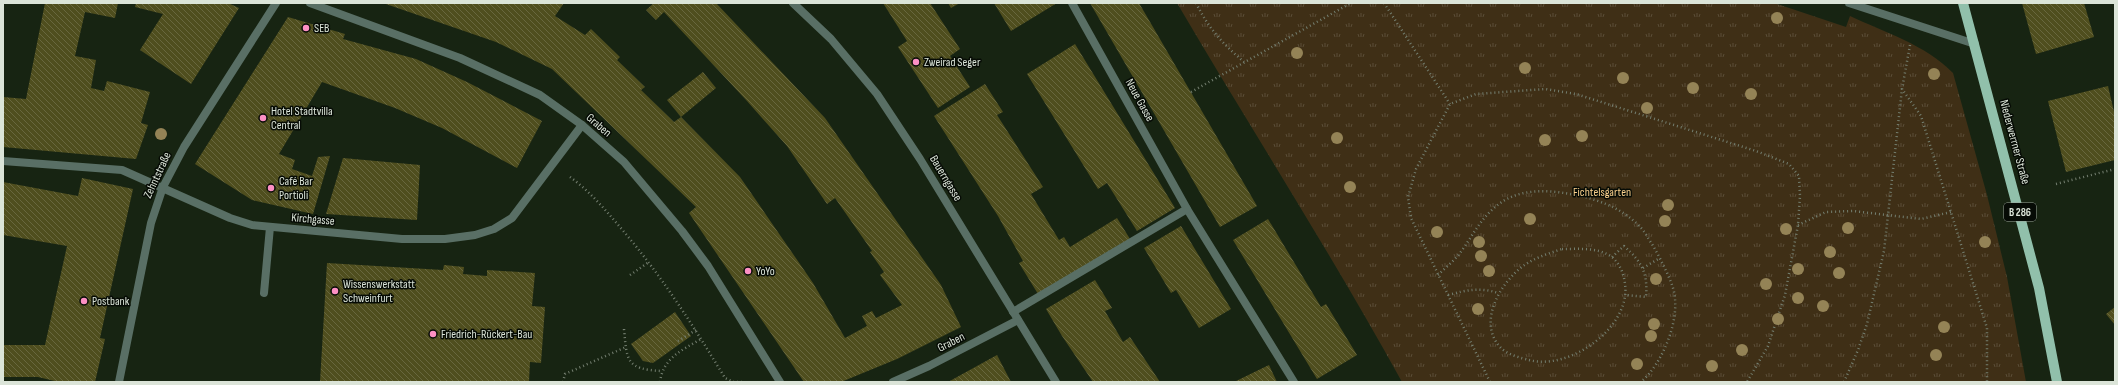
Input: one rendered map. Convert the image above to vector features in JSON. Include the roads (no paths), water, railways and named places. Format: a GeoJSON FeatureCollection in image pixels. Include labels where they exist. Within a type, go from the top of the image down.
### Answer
{"type":"FeatureCollection","features":[{"type":"Feature","properties":{"kind":"main road","name":"Niederwerrner Straße"},"geometry":{"type":"LineString","coordinates":[[1964,3],[2039,288],[2057,382]]}},
{"type":"Feature","properties":{"kind":"street","name":"Zehntstraße"},"geometry":{"type":"LineString","coordinates":[[119,382],[151,223],[163,187],[184,147],[276,3]]}},
{"type":"Feature","properties":{"kind":"street","name":"Graben"},"geometry":{"type":"LineString","coordinates":[[310,3],[460,58],[540,95],[582,125],[624,162],[682,230],[708,266],[780,382]]}},
{"type":"Feature","properties":{"kind":"street","name":"Bauerngasse"},"geometry":{"type":"LineString","coordinates":[[793,3],[831,39],[877,94],[920,159],[1056,382]]}},
{"type":"Feature","properties":{"kind":"street","name":"Neue Gasse"},"geometry":{"type":"LineString","coordinates":[[1072,3],[1187,209],[1294,382]]}},
{"type":"Feature","properties":{"kind":"street"},"geometry":{"type":"LineString","coordinates":[[1849,3],[1975,44]]}},
{"type":"Feature","properties":{"kind":"street","name":"Kirchgasse"},"geometry":{"type":"LineString","coordinates":[[3,161],[122,170],[230,218],[252,225],[402,239],[445,239],[476,235],[494,229],[512,218],[582,125]]}},
{"type":"Feature","properties":{"kind":"street"},"geometry":{"type":"LineString","coordinates":[[1013,312],[1187,209]]}},
{"type":"Feature","properties":{"kind":"street"},"geometry":{"type":"LineString","coordinates":[[264,293],[270,227]]}},
{"type":"Feature","properties":{"kind":"street","name":"Graben"},"geometry":{"type":"LineString","coordinates":[[893,382],[929,366],[1018,320]]}},
{"type":"Feature","properties":{"kind":"place","name":"SEB"},"geometry":{"type":"Point","coordinates":[306,28]}},
{"type":"Feature","properties":{"kind":"place","name":"Zweirad Seger"},"geometry":{"type":"Point","coordinates":[916,62]}},
{"type":"Feature","properties":{"kind":"place","name":"Hotel Stadtvilla Central"},"geometry":{"type":"Point","coordinates":[263,118]}},
{"type":"Feature","properties":{"kind":"place","name":"Café Bar Portioli"},"geometry":{"type":"Point","coordinates":[271,188]}},
{"type":"Feature","properties":{"kind":"place","name":"YoYo"},"geometry":{"type":"Point","coordinates":[748,271]}},
{"type":"Feature","properties":{"kind":"place","name":"Wissenswerkstatt Schweinfurt"},"geometry":{"type":"Point","coordinates":[335,291]}},
{"type":"Feature","properties":{"kind":"place","name":"Postbank"},"geometry":{"type":"Point","coordinates":[84,301]}},
{"type":"Feature","properties":{"kind":"place","name":"Friedrich-Rückert-Bau"},"geometry":{"type":"Point","coordinates":[433,334]}},
{"type":"Feature","properties":{"kind":"park label","name":"Fichtelsgarten"},"geometry":{"type":"Point","coordinates":[1602,192]}}]}
